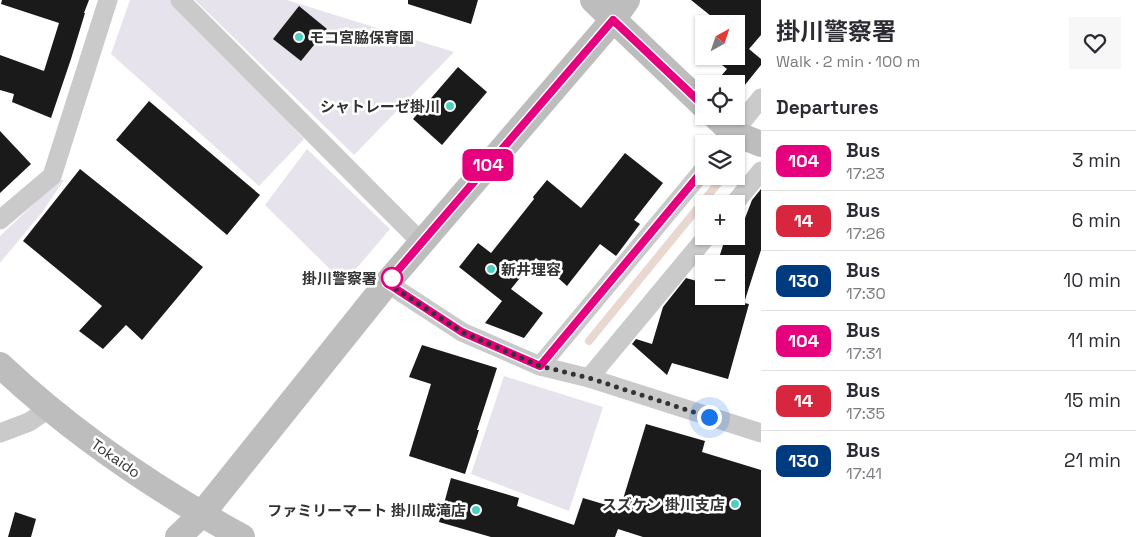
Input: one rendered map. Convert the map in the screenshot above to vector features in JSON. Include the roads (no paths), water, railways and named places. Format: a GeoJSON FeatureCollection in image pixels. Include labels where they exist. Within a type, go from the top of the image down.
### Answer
{"type":"FeatureCollection","features":[{"type":"Feature","properties":{"kind":"street"},"geometry":{"type":"LineString","coordinates":[[0,220],[52,176],[108,0]]}},
{"type":"Feature","properties":{"kind":"street"},"geometry":{"type":"LineString","coordinates":[[180,0],[422,243]]}},
{"type":"Feature","properties":{"kind":"street"},"geometry":{"type":"LineString","coordinates":[[592,0],[620,10],[695,96]]}},
{"type":"Feature","properties":{"kind":"street"},"geometry":{"type":"LineString","coordinates":[[178,537],[201,515],[387,283],[620,10]]}},
{"type":"Feature","properties":{"kind":"street"},"geometry":{"type":"LineString","coordinates":[[761,98],[724,131],[761,144]]}},
{"type":"Feature","properties":{"kind":"street"},"geometry":{"type":"LineString","coordinates":[[741,195],[761,171]]}},
{"type":"Feature","properties":{"kind":"street"},"geometry":{"type":"LineString","coordinates":[[540,366],[695,180]]}},
{"type":"Feature","properties":{"kind":"street"},"geometry":{"type":"LineString","coordinates":[[589,378],[700,245]]}},
{"type":"Feature","properties":{"kind":"street"},"geometry":{"type":"LineString","coordinates":[[387,283],[462,332],[540,366],[589,378],[761,433]]}},
{"type":"Feature","properties":{"kind":"street","name":"Tokaido"},"geometry":{"type":"LineString","coordinates":[[0,365],[87,438],[201,515],[242,537]]}},
{"type":"Feature","properties":{"kind":"street"},"geometry":{"type":"LineString","coordinates":[[0,433],[30,422],[50,408]]}},
{"type":"Feature","properties":{"kind":"waterway"},"geometry":{"type":"LineString","coordinates":[[589,341],[717,185]]}},
{"type":"Feature","properties":{"kind":"place","name":"モコ宮脇保育園"},"geometry":{"type":"Point","coordinates":[299,37]}},
{"type":"Feature","properties":{"kind":"place","name":"シャトレーゼ掛川"},"geometry":{"type":"Point","coordinates":[450,106]}},
{"type":"Feature","properties":{"kind":"place","name":"新井理容"},"geometry":{"type":"Point","coordinates":[491,269]}},
{"type":"Feature","properties":{"kind":"place","name":"掛川警察署"},"geometry":{"type":"Point","coordinates":[392,278]}},
{"type":"Feature","properties":{"kind":"place","name":"スズケン 掛川支店"},"geometry":{"type":"Point","coordinates":[735,504]}},
{"type":"Feature","properties":{"kind":"place","name":"ファミリーマート 掛川成滝店"},"geometry":{"type":"Point","coordinates":[476,510]}}]}
